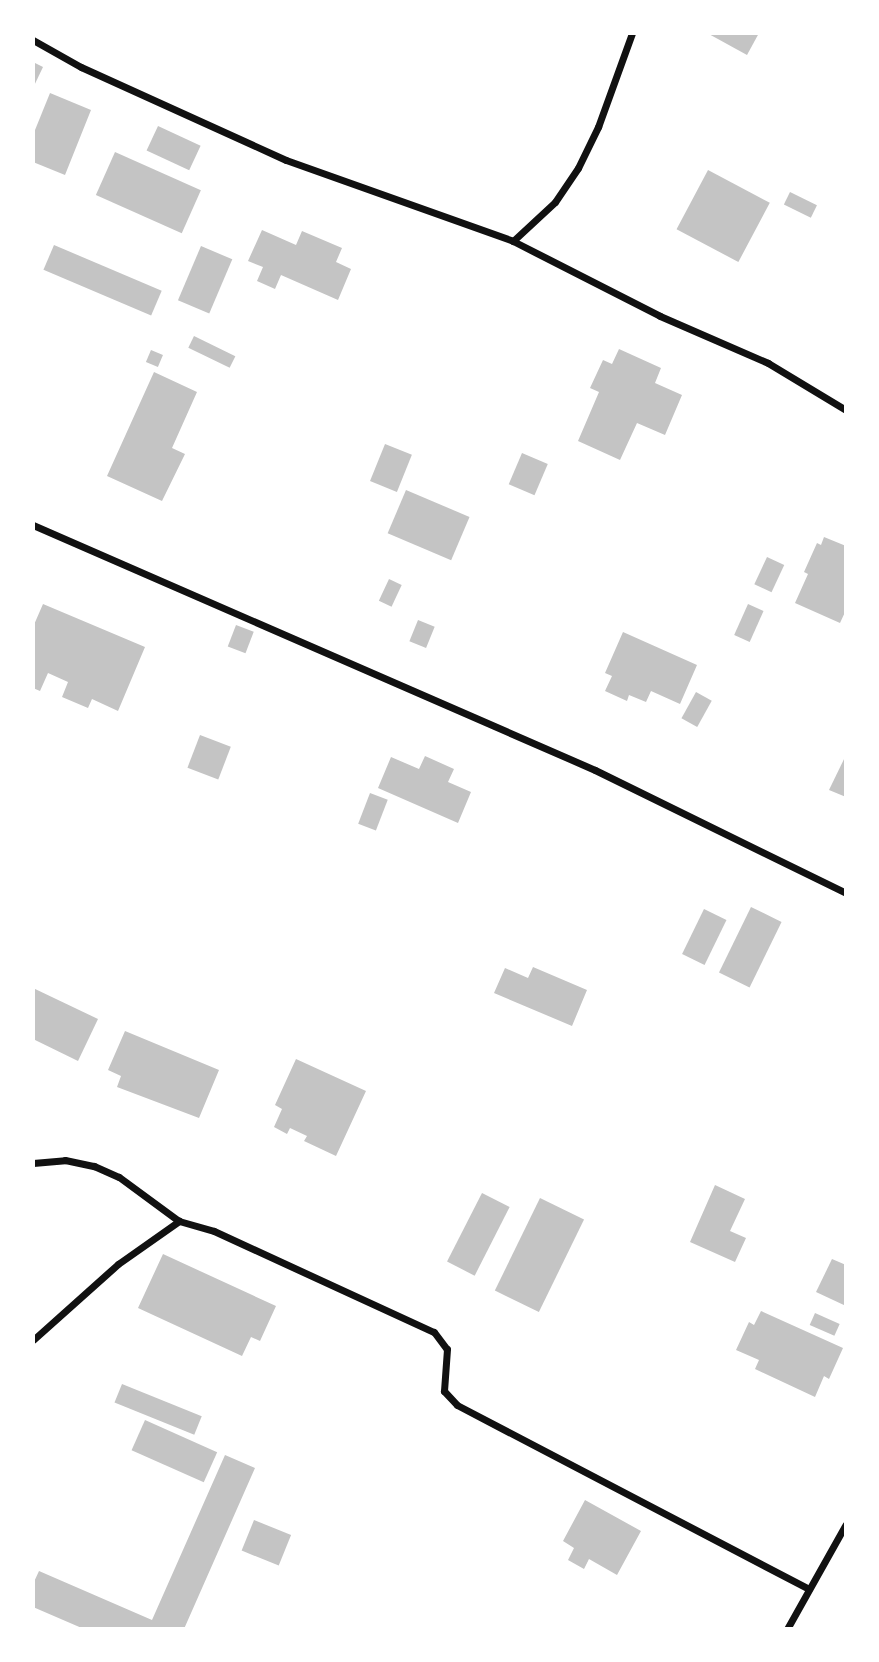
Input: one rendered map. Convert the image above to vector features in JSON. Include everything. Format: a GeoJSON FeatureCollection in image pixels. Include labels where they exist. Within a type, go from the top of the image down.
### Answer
{"type":"FeatureCollection","features":[{"type":"Feature","properties":{"kind":"street"},"geometry":{"type":"LineString","coordinates":[[513,241],[555,202],[578,168],[598,127],[632,33]]}},
{"type":"Feature","properties":{"kind":"street"},"geometry":{"type":"LineString","coordinates":[[33,40],[81,67],[286,160],[513,241],[660,316],[768,363],[846,410]]}},
{"type":"Feature","properties":{"kind":"street"},"geometry":{"type":"LineString","coordinates":[[33,525],[595,770],[846,893]]}},
{"type":"Feature","properties":{"kind":"street"},"geometry":{"type":"LineString","coordinates":[[33,1163],[65,1160],[94,1166],[119,1177],[179,1221],[214,1231],[434,1332],[447,1349],[444,1391],[457,1405],[809,1589]]}},
{"type":"Feature","properties":{"kind":"street"},"geometry":{"type":"LineString","coordinates":[[33,1340],[118,1264],[179,1221]]}},
{"type":"Feature","properties":{"kind":"street"},"geometry":{"type":"LineString","coordinates":[[787,1629],[846,1524]]}},
{"type":"Feature","properties":{"kind":"building"},"geometry":{"type":"Polygon","coordinates":[[[707,33],[759,33],[747,55],[707,33]]]}},
{"type":"Feature","properties":{"kind":"building"},"geometry":{"type":"Polygon","coordinates":[[[33,62],[43,67],[33,88],[33,62]]]}},
{"type":"Feature","properties":{"kind":"building"},"geometry":{"type":"Polygon","coordinates":[[[50,93],[91,110],[65,175],[33,162],[33,135],[50,93]]]}},
{"type":"Feature","properties":{"kind":"building"},"geometry":{"type":"Polygon","coordinates":[[[158,126],[201,146],[189,170],[147,150],[158,126]]]}},
{"type":"Feature","properties":{"kind":"building"},"geometry":{"type":"Polygon","coordinates":[[[115,152],[201,190],[182,233],[96,195],[115,152]]]}},
{"type":"Feature","properties":{"kind":"building"},"geometry":{"type":"Polygon","coordinates":[[[708,170],[770,203],[738,262],[677,229],[708,170]]]}},
{"type":"Feature","properties":{"kind":"building"},"geometry":{"type":"Polygon","coordinates":[[[790,192],[817,205],[811,218],[784,205],[790,192]]]}},
{"type":"Feature","properties":{"kind":"building"},"geometry":{"type":"Polygon","coordinates":[[[262,230],[296,245],[302,231],[342,248],[336,262],[351,269],[338,300],[281,275],[275,289],[257,281],[263,267],[248,261],[262,230]]]}},
{"type":"Feature","properties":{"kind":"building"},"geometry":{"type":"Polygon","coordinates":[[[54,245],[162,291],[151,316],[43,270],[54,245]]]}},
{"type":"Feature","properties":{"kind":"building"},"geometry":{"type":"Polygon","coordinates":[[[201,246],[232,259],[209,314],[178,300],[201,246]]]}},
{"type":"Feature","properties":{"kind":"building"},"geometry":{"type":"Polygon","coordinates":[[[194,336],[235,356],[230,368],[188,348],[194,336]]]}},
{"type":"Feature","properties":{"kind":"building"},"geometry":{"type":"Polygon","coordinates":[[[619,349],[661,368],[655,383],[682,395],[665,435],[637,423],[620,460],[578,441],[599,392],[590,388],[603,360],[612,364],[619,349]]]}},
{"type":"Feature","properties":{"kind":"building"},"geometry":{"type":"Polygon","coordinates":[[[151,350],[163,355],[158,367],[146,362],[151,350]]]}},
{"type":"Feature","properties":{"kind":"building"},"geometry":{"type":"Polygon","coordinates":[[[154,372],[197,392],[172,448],[185,454],[162,501],[107,476],[154,372]]]}},
{"type":"Feature","properties":{"kind":"building"},"geometry":{"type":"Polygon","coordinates":[[[385,444],[412,455],[397,492],[370,481],[385,444]]]}},
{"type":"Feature","properties":{"kind":"building"},"geometry":{"type":"Polygon","coordinates":[[[522,453],[548,464],[534,495],[509,484],[522,453]]]}},
{"type":"Feature","properties":{"kind":"building"},"geometry":{"type":"Polygon","coordinates":[[[406,490],[470,517],[451,560],[388,533],[406,490]]]}},
{"type":"Feature","properties":{"kind":"building"},"geometry":{"type":"Polygon","coordinates":[[[824,537],[846,546],[846,610],[840,623],[795,603],[808,574],[804,572],[817,543],[821,545],[824,537]]]}},
{"type":"Feature","properties":{"kind":"building"},"geometry":{"type":"Polygon","coordinates":[[[767,557],[784,565],[772,592],[754,584],[767,557]]]}},
{"type":"Feature","properties":{"kind":"building"},"geometry":{"type":"Polygon","coordinates":[[[389,579],[402,585],[392,607],[379,601],[389,579]]]}},
{"type":"Feature","properties":{"kind":"building"},"geometry":{"type":"Polygon","coordinates":[[[43,604],[145,647],[118,711],[92,699],[88,708],[62,697],[68,682],[48,673],[40,691],[33,688],[33,627],[43,604]]]}},
{"type":"Feature","properties":{"kind":"building"},"geometry":{"type":"Polygon","coordinates":[[[748,604],[764,611],[750,642],[734,635],[748,604]]]}},
{"type":"Feature","properties":{"kind":"building"},"geometry":{"type":"Polygon","coordinates":[[[418,620],[435,627],[426,648],[409,641],[418,620]]]}},
{"type":"Feature","properties":{"kind":"building"},"geometry":{"type":"Polygon","coordinates":[[[236,625],[254,632],[245,653],[228,646],[236,625]]]}},
{"type":"Feature","properties":{"kind":"building"},"geometry":{"type":"Polygon","coordinates":[[[623,632],[697,665],[680,704],[651,691],[646,702],[629,695],[627,701],[605,691],[612,676],[605,673],[623,632]]]}},
{"type":"Feature","properties":{"kind":"building"},"geometry":{"type":"Polygon","coordinates":[[[696,692],[712,701],[697,727],[681,718],[696,692]]]}},
{"type":"Feature","properties":{"kind":"building"},"geometry":{"type":"Polygon","coordinates":[[[200,735],[231,747],[218,780],[187,768],[200,735]]]}},
{"type":"Feature","properties":{"kind":"building"},"geometry":{"type":"Polygon","coordinates":[[[846,755],[846,797],[829,790],[846,755]]]}},
{"type":"Feature","properties":{"kind":"building"},"geometry":{"type":"Polygon","coordinates":[[[425,756],[454,769],[448,782],[471,792],[458,823],[378,788],[391,757],[419,769],[425,756]]]}},
{"type":"Feature","properties":{"kind":"building"},"geometry":{"type":"Polygon","coordinates":[[[370,793],[388,800],[376,831],[358,824],[370,793]]]}},
{"type":"Feature","properties":{"kind":"building"},"geometry":{"type":"Polygon","coordinates":[[[751,907],[782,922],[750,988],[719,973],[751,907]]]}},
{"type":"Feature","properties":{"kind":"building"},"geometry":{"type":"Polygon","coordinates":[[[704,909],[726,920],[705,965],[682,954],[704,909]]]}},
{"type":"Feature","properties":{"kind":"building"},"geometry":{"type":"Polygon","coordinates":[[[533,967],[587,990],[572,1026],[494,993],[505,968],[528,978],[533,967]]]}},
{"type":"Feature","properties":{"kind":"building"},"geometry":{"type":"Polygon","coordinates":[[[33,988],[98,1019],[78,1061],[33,1039],[33,988]]]}},
{"type":"Feature","properties":{"kind":"building"},"geometry":{"type":"Polygon","coordinates":[[[125,1031],[219,1070],[199,1118],[117,1087],[121,1076],[108,1070],[125,1031]]]}},
{"type":"Feature","properties":{"kind":"building"},"geometry":{"type":"Polygon","coordinates":[[[296,1059],[366,1091],[336,1156],[304,1141],[307,1136],[290,1128],[287,1134],[274,1127],[282,1109],[275,1105],[296,1059]]]}},
{"type":"Feature","properties":{"kind":"building"},"geometry":{"type":"Polygon","coordinates":[[[715,1185],[745,1199],[730,1231],[746,1238],[735,1262],[690,1242],[715,1185]]]}},
{"type":"Feature","properties":{"kind":"building"},"geometry":{"type":"Polygon","coordinates":[[[482,1193],[510,1207],[475,1276],[447,1262],[482,1193]]]}},
{"type":"Feature","properties":{"kind":"building"},"geometry":{"type":"Polygon","coordinates":[[[540,1198],[584,1219],[539,1312],[495,1291],[540,1198]]]}},
{"type":"Feature","properties":{"kind":"building"},"geometry":{"type":"Polygon","coordinates":[[[163,1254],[276,1306],[260,1341],[251,1337],[242,1356],[138,1308],[163,1254]]]}},
{"type":"Feature","properties":{"kind":"building"},"geometry":{"type":"Polygon","coordinates":[[[832,1259],[846,1265],[846,1306],[816,1292],[832,1259]]]}},
{"type":"Feature","properties":{"kind":"building"},"geometry":{"type":"Polygon","coordinates":[[[761,1311],[843,1348],[829,1379],[824,1376],[815,1397],[755,1369],[759,1360],[736,1350],[749,1322],[754,1325],[761,1311]]]}},
{"type":"Feature","properties":{"kind":"building"},"geometry":{"type":"Polygon","coordinates":[[[815,1313],[840,1324],[834,1336],[810,1325],[815,1313]]]}},
{"type":"Feature","properties":{"kind":"building"},"geometry":{"type":"Polygon","coordinates":[[[122,1384],[202,1416],[194,1435],[115,1403],[122,1384]]]}},
{"type":"Feature","properties":{"kind":"building"},"geometry":{"type":"Polygon","coordinates":[[[145,1420],[217,1452],[204,1482],[132,1450],[145,1420]]]}},
{"type":"Feature","properties":{"kind":"building"},"geometry":{"type":"Polygon","coordinates":[[[225,1455],[255,1468],[184,1629],[84,1629],[33,1607],[33,1584],[39,1571],[152,1620],[225,1455]]]}},
{"type":"Feature","properties":{"kind":"building"},"geometry":{"type":"Polygon","coordinates":[[[585,1500],[641,1531],[617,1575],[589,1559],[584,1569],[568,1560],[574,1548],[563,1541],[585,1500]]]}},
{"type":"Feature","properties":{"kind":"building"},"geometry":{"type":"Polygon","coordinates":[[[254,1520],[291,1535],[279,1566],[242,1551],[254,1520]]]}}]}
